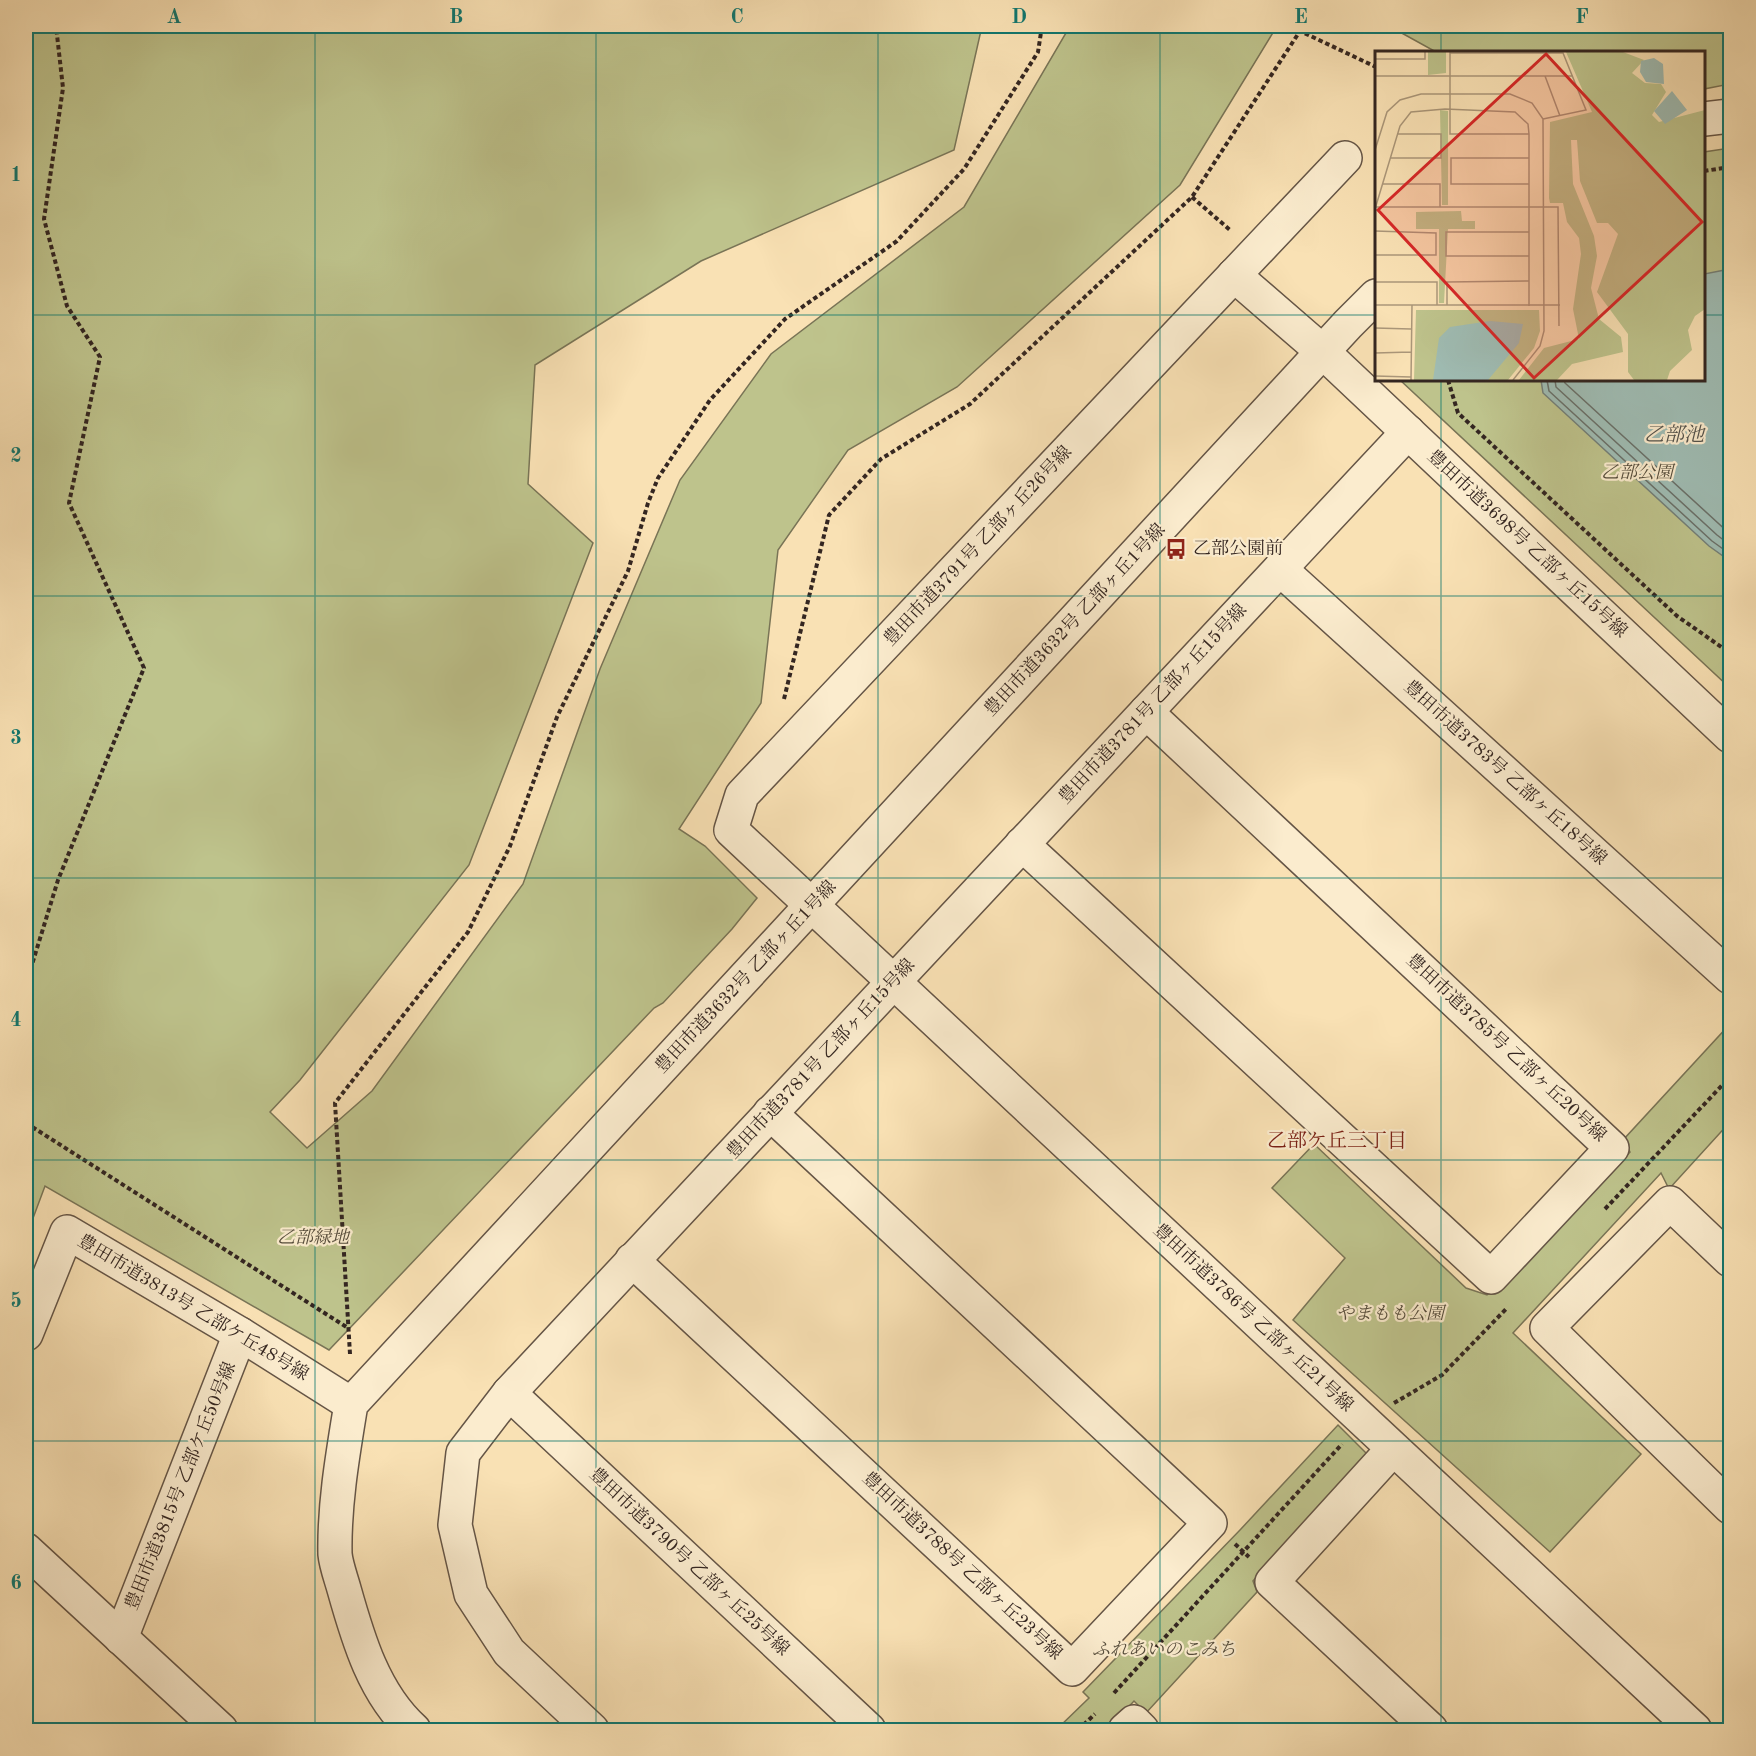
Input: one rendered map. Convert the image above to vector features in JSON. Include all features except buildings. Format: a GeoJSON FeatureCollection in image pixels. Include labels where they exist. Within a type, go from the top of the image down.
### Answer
{"type":"FeatureCollection","features":[{"type":"Feature","properties":{"kind":"street"},"geometry":{"type":"LineString","coordinates":[[1705,119],[1731,116]]}},
{"type":"Feature","properties":{"kind":"street"},"geometry":{"type":"LineString","coordinates":[[1323,352],[1245,263],[1345,158]]}},
{"type":"Feature","properties":{"kind":"street","name":"豊田市道3791号 乙部ヶ丘26号線"},"geometry":{"type":"LineString","coordinates":[[811,906],[731,830],[742,795],[1245,263]]}},
{"type":"Feature","properties":{"kind":"street","name":"豊田市道3632号 乙部ヶ丘1号線"},"geometry":{"type":"LineString","coordinates":[[351,1404],[1375,298]]}},
{"type":"Feature","properties":{"kind":"street","name":"豊田市道3698号 乙部ヶ丘15号線"},"geometry":{"type":"LineString","coordinates":[[1323,352],[1731,736]]}},
{"type":"Feature","properties":{"kind":"street","name":"豊田市道3781号 乙部ヶ丘15号線"},"geometry":{"type":"LineString","coordinates":[[592,1731],[509,1652],[471,1594],[455,1525],[463,1453],[509,1392],[1408,432]]}},
{"type":"Feature","properties":{"kind":"street","name":"豊田市道3783号 乙部ヶ丘18号線"},"geometry":{"type":"LineString","coordinates":[[1280,569],[1731,977]]}},
{"type":"Feature","properties":{"kind":"street","name":"豊田市道3785号 乙部ヶ丘20号線"},"geometry":{"type":"LineString","coordinates":[[1022,844],[1491,1277],[1612,1148],[1146,712]]}},
{"type":"Feature","properties":{"kind":"street","name":"豊田市道3786号 乙部ヶ丘21号線"},"geometry":{"type":"LineString","coordinates":[[811,906],[1695,1731]]}},
{"type":"Feature","properties":{"kind":"street"},"geometry":{"type":"LineString","coordinates":[[770,1113],[1210,1523]]}},
{"type":"Feature","properties":{"kind":"street"},"geometry":{"type":"LineString","coordinates":[[1731,1260],[1670,1203],[1547,1328],[1731,1507]]}},
{"type":"Feature","properties":{"kind":"street","name":"豊田市道3813号 乙部ケ丘48号線"},"geometry":{"type":"LineString","coordinates":[[26,1334],[67,1232],[240,1334],[351,1404]]}},
{"type":"Feature","properties":{"kind":"street","name":"豊田市道3788号 乙部ヶ丘23号線"},"geometry":{"type":"LineString","coordinates":[[632,1260],[1072,1670],[1210,1523]]}},
{"type":"Feature","properties":{"kind":"street","name":"豊田市道3815号 乙部ケ丘50号線"},"geometry":{"type":"LineString","coordinates":[[120,1638],[240,1334]]}},
{"type":"Feature","properties":{"kind":"street","name":"豊田市道3790号 乙部ヶ丘25号線"},"geometry":{"type":"LineString","coordinates":[[509,1392],[869,1731]]}},
{"type":"Feature","properties":{"kind":"street"},"geometry":{"type":"LineString","coordinates":[[351,1404],[340,1472],[335,1556],[358,1641],[379,1684],[405,1723],[414,1731]]}},
{"type":"Feature","properties":{"kind":"street"},"geometry":{"type":"LineString","coordinates":[[1393,1449],[1272,1581],[1431,1731]]}},
{"type":"Feature","properties":{"kind":"street"},"geometry":{"type":"LineString","coordinates":[[26,1550],[221,1731]]}},
{"type":"Feature","properties":{"kind":"path"},"geometry":{"type":"LineString","coordinates":[[26,984],[58,880],[144,668],[69,502],[100,357],[67,306],[44,219],[63,88],[57,26]]}},
{"type":"Feature","properties":{"kind":"path"},"geometry":{"type":"LineString","coordinates":[[351,1356],[335,1103],[468,932],[510,846],[557,717],[628,571],[648,503],[658,478],[710,400],[785,319],[897,241],[964,169],[1038,52],[1042,26]]}},
{"type":"Feature","properties":{"kind":"path"},"geometry":{"type":"LineString","coordinates":[[1296,26],[1300,31],[1375,66]]}},
{"type":"Feature","properties":{"kind":"path"},"geometry":{"type":"LineString","coordinates":[[784,701],[829,514],[880,459],[969,404],[1192,198],[1300,31]]}},
{"type":"Feature","properties":{"kind":"path"},"geometry":{"type":"LineString","coordinates":[[1705,171],[1731,167]]}},
{"type":"Feature","properties":{"kind":"path"},"geometry":{"type":"LineString","coordinates":[[1192,198],[1245,263]]}},
{"type":"Feature","properties":{"kind":"path"},"geometry":{"type":"LineString","coordinates":[[1448,381],[1458,413],[1677,616],[1731,653]]}},
{"type":"Feature","properties":{"kind":"path"},"geometry":{"type":"LineString","coordinates":[[26,1122],[349,1329]]}},
{"type":"Feature","properties":{"kind":"path"},"geometry":{"type":"LineString","coordinates":[[1612,1148],[1643,1171],[1670,1203]]}},
{"type":"Feature","properties":{"kind":"path"},"geometry":{"type":"LineString","coordinates":[[1078,1731],[1363,1421],[1442,1375],[1509,1307]]}},
{"type":"Feature","properties":{"kind":"path"},"geometry":{"type":"LineString","coordinates":[[1210,1523],[1243,1551],[1272,1581]]}},
{"type":"Feature","properties":{"kind":"path"},"geometry":{"type":"LineString","coordinates":[[1107,1701],[1134,1728]]}},
{"type":"Feature","properties":{"kind":"green space","name":"乙部緑地"},"geometry":{"type":"Polygon","coordinates":[[[26,26],[982,26],[954,150],[701,261],[535,365],[528,484],[593,543],[469,865],[300,1080],[270,1112],[307,1148],[372,1091],[523,884],[600,669],[680,480],[771,354],[964,207],[1070,26],[1277,26],[1180,185],[957,387],[848,450],[778,550],[761,703],[679,829],[705,846],[757,898],[732,929],[663,1003],[654,1008],[329,1350],[45,1186],[26,1237],[26,26]]]}},
{"type":"Feature","properties":{"kind":"green space"},"geometry":{"type":"Polygon","coordinates":[[[1389,26],[1730,26],[1730,84],[1705,89],[1705,51],[1434,51],[1389,26]]]}},
{"type":"Feature","properties":{"kind":"green space","name":"乙部公園"},"geometry":{"type":"Polygon","coordinates":[[[1730,148],[1730,688],[1401,381],[1705,381],[1705,152],[1730,148]]]}},
{"type":"Feature","properties":{"kind":"green space","name":"やまもも公園"},"geometry":{"type":"Polygon","coordinates":[[[1730,1024],[1730,1122],[1669,1189],[1661,1173],[1513,1333],[1641,1454],[1550,1552],[1293,1320],[1345,1258],[1272,1188],[1314,1144],[1466,1288],[1487,1295],[1630,1152],[1624,1139],[1730,1024]]]}},
{"type":"Feature","properties":{"kind":"green space","name":"ふれあいのこみち"},"geometry":{"type":"Polygon","coordinates":[[[1338,1425],[1368,1455],[1253,1581],[1257,1592],[1146,1713],[1134,1701],[1107,1730],[1056,1730],[1089,1698],[1083,1692],[1338,1425]]]}},
{"type":"Feature","properties":{"kind":"water","name":"乙部池"},"geometry":{"type":"Polygon","coordinates":[[[1730,269],[1730,561],[1709,546],[1543,393],[1541,381],[1705,381],[1705,274],[1730,269]]]}},
{"type":"Feature","properties":{"kind":"place","name":"乙部公園前"},"geometry":{"type":"Point","coordinates":[1176,549]}},
{"type":"Feature","properties":{"kind":"district","name":"乙部ケ丘三丁目"},"geometry":{"type":"Point","coordinates":[1337,1142]}}]}
